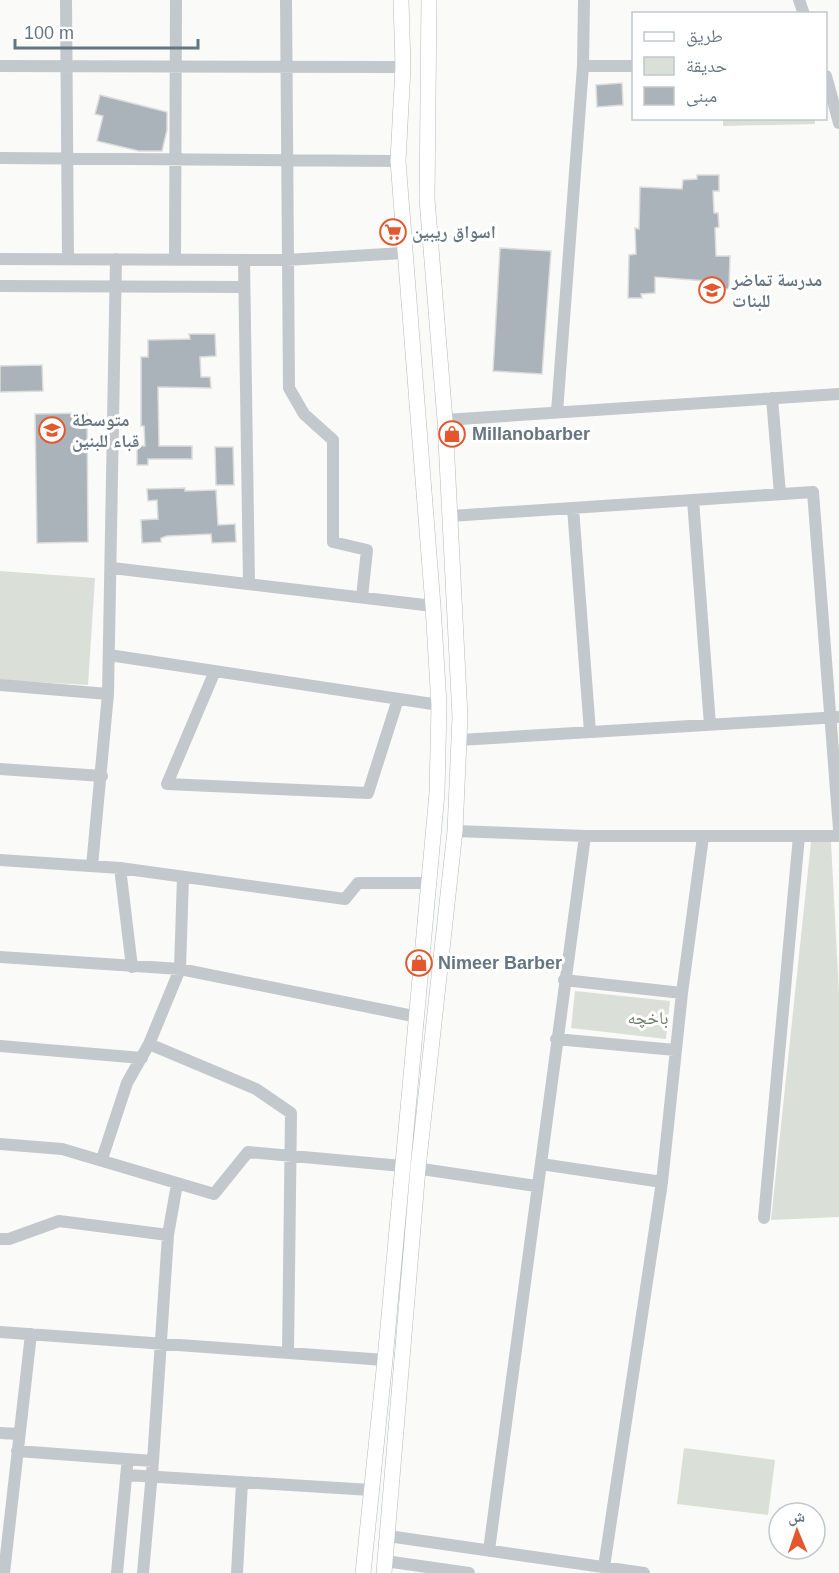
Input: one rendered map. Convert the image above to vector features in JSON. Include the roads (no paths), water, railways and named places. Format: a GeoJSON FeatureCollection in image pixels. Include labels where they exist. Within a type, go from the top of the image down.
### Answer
{"type":"FeatureCollection","features":[{"type":"Feature","properties":{"kind":"main road"},"geometry":{"type":"LineString","coordinates":[[384,1567],[388,1536],[418,1017],[437,793],[439,705],[398,161],[403,67],[401,0]]}},
{"type":"Feature","properties":{"kind":"main road"},"geometry":{"type":"LineString","coordinates":[[363,1573],[385,1360],[455,831],[459,740],[451,516],[427,199],[429,0]]}},
{"type":"Feature","properties":{"kind":"street"},"geometry":{"type":"LineString","coordinates":[[66,0],[68,259]]}},
{"type":"Feature","properties":{"kind":"street"},"geometry":{"type":"LineString","coordinates":[[175,260],[176,0]]}},
{"type":"Feature","properties":{"kind":"street"},"geometry":{"type":"LineString","coordinates":[[286,0],[286,260],[289,388],[304,414],[333,441],[333,542],[367,550],[362,597]]}},
{"type":"Feature","properties":{"kind":"street"},"geometry":{"type":"LineString","coordinates":[[557,412],[583,66],[584,0]]}},
{"type":"Feature","properties":{"kind":"street"},"geometry":{"type":"LineString","coordinates":[[0,66],[403,67]]}},
{"type":"Feature","properties":{"kind":"street"},"geometry":{"type":"LineString","coordinates":[[583,66],[632,66]]}},
{"type":"Feature","properties":{"kind":"street"},"geometry":{"type":"LineString","coordinates":[[827,83],[839,123]]}},
{"type":"Feature","properties":{"kind":"street"},"geometry":{"type":"LineString","coordinates":[[0,158],[398,161]]}},
{"type":"Feature","properties":{"kind":"street"},"geometry":{"type":"LineString","coordinates":[[0,259],[286,260],[404,253]]}},
{"type":"Feature","properties":{"kind":"street"},"geometry":{"type":"LineString","coordinates":[[92,866],[108,694],[116,259]]}},
{"type":"Feature","properties":{"kind":"street"},"geometry":{"type":"LineString","coordinates":[[244,260],[249,583]]}},
{"type":"Feature","properties":{"kind":"street"},"geometry":{"type":"LineString","coordinates":[[0,286],[244,287]]}},
{"type":"Feature","properties":{"kind":"street"},"geometry":{"type":"LineString","coordinates":[[445,420],[839,394]]}},
{"type":"Feature","properties":{"kind":"street"},"geometry":{"type":"LineString","coordinates":[[772,398],[780,494]]}},
{"type":"Feature","properties":{"kind":"street"},"geometry":{"type":"LineString","coordinates":[[451,516],[813,492],[835,718],[839,830]]}},
{"type":"Feature","properties":{"kind":"street"},"geometry":{"type":"LineString","coordinates":[[693,500],[710,725]]}},
{"type":"Feature","properties":{"kind":"street"},"geometry":{"type":"LineString","coordinates":[[573,508],[590,732]]}},
{"type":"Feature","properties":{"kind":"street"},"geometry":{"type":"LineString","coordinates":[[112,568],[433,606]]}},
{"type":"Feature","properties":{"kind":"street"},"geometry":{"type":"LineString","coordinates":[[109,655],[439,705]]}},
{"type":"Feature","properties":{"kind":"street"},"geometry":{"type":"LineString","coordinates":[[215,671],[167,784],[368,793],[398,699]]}},
{"type":"Feature","properties":{"kind":"street"},"geometry":{"type":"LineString","coordinates":[[0,685],[108,694]]}},
{"type":"Feature","properties":{"kind":"street"},"geometry":{"type":"LineString","coordinates":[[459,740],[835,718]]}},
{"type":"Feature","properties":{"kind":"street"},"geometry":{"type":"LineString","coordinates":[[0,769],[102,776]]}},
{"type":"Feature","properties":{"kind":"street"},"geometry":{"type":"LineString","coordinates":[[455,831],[585,836],[839,836]]}},
{"type":"Feature","properties":{"kind":"street"},"geometry":{"type":"LineString","coordinates":[[489,1550],[536,1186],[541,1164],[585,836]]}},
{"type":"Feature","properties":{"kind":"street"},"geometry":{"type":"LineString","coordinates":[[764,1218],[799,836]]}},
{"type":"Feature","properties":{"kind":"street"},"geometry":{"type":"LineString","coordinates":[[604,1567],[662,1182],[675,1050],[703,837]]}},
{"type":"Feature","properties":{"kind":"street"},"geometry":{"type":"LineString","coordinates":[[0,860],[120,868],[345,899],[358,883],[431,883]]}},
{"type":"Feature","properties":{"kind":"street"},"geometry":{"type":"LineString","coordinates":[[120,868],[132,967]]}},
{"type":"Feature","properties":{"kind":"street"},"geometry":{"type":"LineString","coordinates":[[102,1159],[127,1083],[149,1044],[180,969],[183,877]]}},
{"type":"Feature","properties":{"kind":"street"},"geometry":{"type":"LineString","coordinates":[[0,957],[180,969],[418,1017]]}},
{"type":"Feature","properties":{"kind":"street"},"geometry":{"type":"LineString","coordinates":[[564,980],[682,993]]}},
{"type":"Feature","properties":{"kind":"street"},"geometry":{"type":"LineString","coordinates":[[556,1039],[675,1050]]}},
{"type":"Feature","properties":{"kind":"street"},"geometry":{"type":"LineString","coordinates":[[149,1044],[256,1089],[291,1113],[288,1353]]}},
{"type":"Feature","properties":{"kind":"street"},"geometry":{"type":"LineString","coordinates":[[0,1046],[142,1058]]}},
{"type":"Feature","properties":{"kind":"street"},"geometry":{"type":"LineString","coordinates":[[0,1144],[62,1149],[214,1194],[248,1152],[410,1167],[536,1186]]}},
{"type":"Feature","properties":{"kind":"street"},"geometry":{"type":"LineString","coordinates":[[541,1164],[662,1182]]}},
{"type":"Feature","properties":{"kind":"street"},"geometry":{"type":"LineString","coordinates":[[142,1573],[152,1476],[168,1235],[177,1184]]}},
{"type":"Feature","properties":{"kind":"street"},"geometry":{"type":"LineString","coordinates":[[0,1239],[9,1239],[59,1221],[168,1235]]}},
{"type":"Feature","properties":{"kind":"street"},"geometry":{"type":"LineString","coordinates":[[0,1332],[385,1360]]}},
{"type":"Feature","properties":{"kind":"street"},"geometry":{"type":"LineString","coordinates":[[4,1573],[5,1519],[17,1451],[31,1334]]}},
{"type":"Feature","properties":{"kind":"street"},"geometry":{"type":"LineString","coordinates":[[0,1432],[19,1434]]}},
{"type":"Feature","properties":{"kind":"street"},"geometry":{"type":"LineString","coordinates":[[17,1451],[153,1461]]}},
{"type":"Feature","properties":{"kind":"street"},"geometry":{"type":"LineString","coordinates":[[117,1573],[127,1460]]}},
{"type":"Feature","properties":{"kind":"street"},"geometry":{"type":"LineString","coordinates":[[126,1475],[371,1491]]}},
{"type":"Feature","properties":{"kind":"street"},"geometry":{"type":"LineString","coordinates":[[237,1573],[242,1482]]}},
{"type":"Feature","properties":{"kind":"street"},"geometry":{"type":"LineString","coordinates":[[388,1536],[644,1573]]}},
{"type":"Feature","properties":{"kind":"street"},"geometry":{"type":"LineString","coordinates":[[384,1567],[462,1573]]}},
{"type":"Feature","properties":{"kind":"place","name":"اسواق ريبين"},"geometry":{"type":"Point","coordinates":[393,232]}},
{"type":"Feature","properties":{"kind":"place","name":"مدرسة تماضر للبنات"},"geometry":{"type":"Point","coordinates":[712,290]}},
{"type":"Feature","properties":{"kind":"place","name":"متوسطة قباء للبنين"},"geometry":{"type":"Point","coordinates":[52,430]}},
{"type":"Feature","properties":{"kind":"place","name":"Millanobarber"},"geometry":{"type":"Point","coordinates":[452,434]}},
{"type":"Feature","properties":{"kind":"place","name":"Nimeer Barber"},"geometry":{"type":"Point","coordinates":[419,963]}},
{"type":"Feature","properties":{"kind":"park label","name":"باخچە"},"geometry":{"type":"Point","coordinates":[648,1018]}}]}
